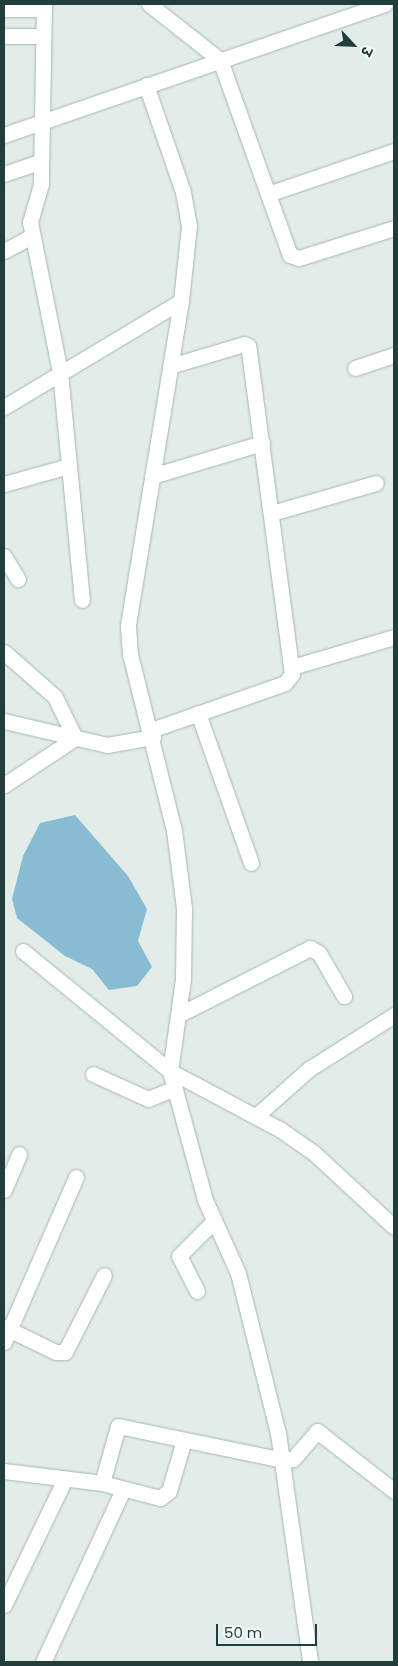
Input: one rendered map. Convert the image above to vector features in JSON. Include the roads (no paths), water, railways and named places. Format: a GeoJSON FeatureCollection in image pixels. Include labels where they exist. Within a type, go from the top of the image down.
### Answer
{"type":"FeatureCollection","features":[{"type":"Feature","properties":{"kind":"street"},"geometry":{"type":"LineString","coordinates":[[149,4],[220,60],[268,194],[294,258],[394,228]]}},
{"type":"Feature","properties":{"kind":"street"},"geometry":{"type":"LineString","coordinates":[[4,135],[384,4]]}},
{"type":"Feature","properties":{"kind":"street"},"geometry":{"type":"LineString","coordinates":[[4,9],[44,6],[40,191],[30,218],[60,372],[82,600]]}},
{"type":"Feature","properties":{"kind":"street"},"geometry":{"type":"LineString","coordinates":[[4,36],[43,36]]}},
{"type":"Feature","properties":{"kind":"street"},"geometry":{"type":"LineString","coordinates":[[146,85],[187,208],[188,247],[128,626],[130,654],[152,734],[174,830],[182,891],[185,950],[180,1014],[170,1070],[173,1089],[213,1222],[238,1273],[282,1460],[310,1662]]}},
{"type":"Feature","properties":{"kind":"street"},"geometry":{"type":"LineString","coordinates":[[268,194],[394,151]]}},
{"type":"Feature","properties":{"kind":"street"},"geometry":{"type":"LineString","coordinates":[[4,174],[41,161]]}},
{"type":"Feature","properties":{"kind":"street"},"geometry":{"type":"LineString","coordinates":[[4,251],[32,236]]}},
{"type":"Feature","properties":{"kind":"street"},"geometry":{"type":"LineString","coordinates":[[4,407],[180,301]]}},
{"type":"Feature","properties":{"kind":"street"},"geometry":{"type":"LineString","coordinates":[[4,721],[75,738],[118,745],[152,734],[198,714],[285,682],[292,667],[248,346],[244,344],[170,366]]}},
{"type":"Feature","properties":{"kind":"street"},"geometry":{"type":"LineString","coordinates":[[355,368],[394,355]]}},
{"type":"Feature","properties":{"kind":"street"},"geometry":{"type":"LineString","coordinates":[[152,476],[262,442]]}},
{"type":"Feature","properties":{"kind":"street"},"geometry":{"type":"LineString","coordinates":[[4,484],[69,466]]}},
{"type":"Feature","properties":{"kind":"street"},"geometry":{"type":"LineString","coordinates":[[272,513],[376,483]]}},
{"type":"Feature","properties":{"kind":"street"},"geometry":{"type":"LineString","coordinates":[[4,556],[18,579]]}},
{"type":"Feature","properties":{"kind":"street"},"geometry":{"type":"LineString","coordinates":[[292,667],[394,637]]}},
{"type":"Feature","properties":{"kind":"street"},"geometry":{"type":"LineString","coordinates":[[4,652],[55,697],[75,738]]}},
{"type":"Feature","properties":{"kind":"street"},"geometry":{"type":"LineString","coordinates":[[198,714],[250,863]]}},
{"type":"Feature","properties":{"kind":"street"},"geometry":{"type":"LineString","coordinates":[[4,785],[75,738]]}},
{"type":"Feature","properties":{"kind":"street"},"geometry":{"type":"LineString","coordinates":[[180,1014],[310,948],[319,953],[344,996]]}},
{"type":"Feature","properties":{"kind":"street"},"geometry":{"type":"LineString","coordinates":[[23,951],[170,1070],[256,1116],[314,1153],[394,1227]]}},
{"type":"Feature","properties":{"kind":"street"},"geometry":{"type":"LineString","coordinates":[[256,1116],[309,1069],[394,1015]]}},
{"type":"Feature","properties":{"kind":"street"},"geometry":{"type":"LineString","coordinates":[[93,1074],[148,1099],[173,1089]]}},
{"type":"Feature","properties":{"kind":"street"},"geometry":{"type":"LineString","coordinates":[[4,1190],[19,1154]]}},
{"type":"Feature","properties":{"kind":"street"},"geometry":{"type":"LineString","coordinates":[[76,1178],[6,1333],[56,1352],[65,1352],[104,1275]]}},
{"type":"Feature","properties":{"kind":"street"},"geometry":{"type":"LineString","coordinates":[[197,1291],[178,1259],[213,1222]]}},
{"type":"Feature","properties":{"kind":"street"},"geometry":{"type":"LineString","coordinates":[[102,1483],[116,1427],[282,1460],[293,1459],[314,1432],[319,1432],[394,1491]]}},
{"type":"Feature","properties":{"kind":"street"},"geometry":{"type":"LineString","coordinates":[[5,1474],[102,1483],[123,1490],[160,1498],[166,1495],[184,1440]]}},
{"type":"Feature","properties":{"kind":"street"},"geometry":{"type":"LineString","coordinates":[[4,1605],[65,1479]]}},
{"type":"Feature","properties":{"kind":"street"},"geometry":{"type":"LineString","coordinates":[[43,1662],[123,1490]]}},
{"type":"Feature","properties":{"kind":"water"},"geometry":{"type":"Polygon","coordinates":[[[75,815],[128,876],[147,909],[138,941],[152,967],[137,986],[109,990],[92,969],[65,956],[17,918],[12,899],[23,856],[40,823],[75,815]]]}}]}
